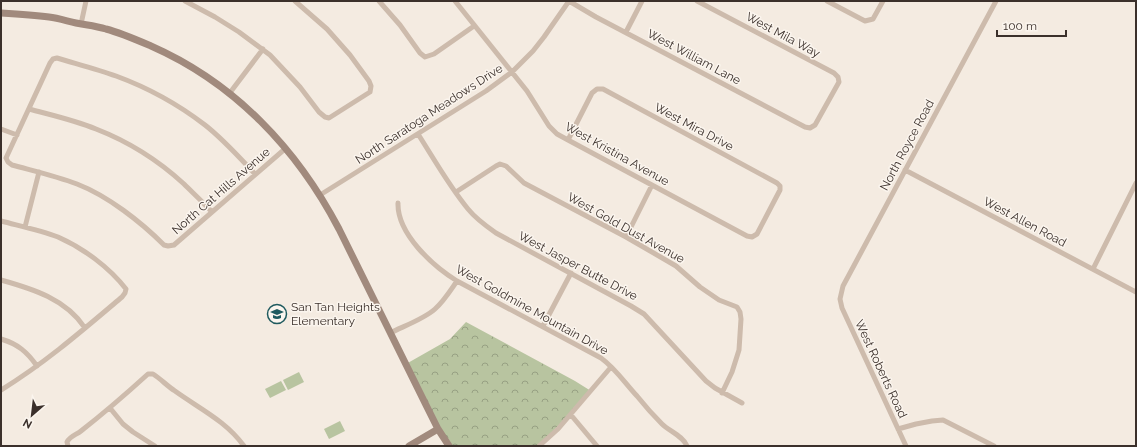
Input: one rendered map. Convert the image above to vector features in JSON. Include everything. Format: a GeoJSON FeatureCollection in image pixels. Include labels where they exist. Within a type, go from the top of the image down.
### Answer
{"type":"FeatureCollection","features":[{"type":"Feature","properties":{"kind":"street"},"geometry":{"type":"LineString","coordinates":[[81,24],[86,1]]}},
{"type":"Feature","properties":{"kind":"street"},"geometry":{"type":"LineString","coordinates":[[185,1],[226,24],[263,49],[291,76],[319,112],[325,117],[329,118],[370,92],[371,86],[369,80],[350,55],[327,29],[295,1]]}},
{"type":"Feature","properties":{"kind":"street"},"geometry":{"type":"LineString","coordinates":[[379,1],[425,57],[434,54],[474,26]]}},
{"type":"Feature","properties":{"kind":"street","name":"West Kristina Avenue"},"geometry":{"type":"LineString","coordinates":[[454,1],[527,91],[549,126],[557,134],[747,236],[752,237]]}},
{"type":"Feature","properties":{"kind":"street","name":"West William Lane"},"geometry":{"type":"LineString","coordinates":[[569,1],[805,128],[810,128]]}},
{"type":"Feature","properties":{"kind":"street","name":"North Saratoga Meadows Drive"},"geometry":{"type":"LineString","coordinates":[[320,195],[486,91],[512,72],[544,37],[569,1]]}},
{"type":"Feature","properties":{"kind":"street"},"geometry":{"type":"LineString","coordinates":[[626,32],[642,1]]}},
{"type":"Feature","properties":{"kind":"street","name":"West Mila Way"},"geometry":{"type":"LineString","coordinates":[[697,1],[707,3],[834,73],[838,77],[839,82],[815,126],[810,128]]}},
{"type":"Feature","properties":{"kind":"street"},"geometry":{"type":"LineString","coordinates":[[827,1],[865,21],[873,19],[883,1]]}},
{"type":"Feature","properties":{"kind":"street","name":"North Royce Road"},"geometry":{"type":"LineString","coordinates":[[840,299],[843,286],[996,1]]}},
{"type":"Feature","properties":{"kind":"street"},"geometry":{"type":"LineString","coordinates":[[1,12],[51,17],[107,29],[139,40],[194,68],[248,108],[286,148],[320,195],[340,229],[438,429],[449,446]]}},
{"type":"Feature","properties":{"kind":"street"},"geometry":{"type":"LineString","coordinates":[[229,94],[263,49]]}},
{"type":"Feature","properties":{"kind":"street"},"geometry":{"type":"LineString","coordinates":[[25,226],[39,172],[12,165],[6,158],[50,63],[53,59],[57,58],[117,76],[140,86],[185,111],[205,125],[255,174]]}},
{"type":"Feature","properties":{"kind":"street","name":"West Mira Drive"},"geometry":{"type":"LineString","coordinates":[[568,140],[592,93],[597,89],[603,89],[777,183],[780,186],[780,190],[757,234],[752,237]]}},
{"type":"Feature","properties":{"kind":"street"},"geometry":{"type":"LineString","coordinates":[[28,110],[97,129],[133,147],[169,171],[212,212]]}},
{"type":"Feature","properties":{"kind":"street"},"geometry":{"type":"LineString","coordinates":[[1,129],[16,136]]}},
{"type":"Feature","properties":{"kind":"street","name":"West Jasper Butte Drive"},"geometry":{"type":"LineString","coordinates":[[418,134],[468,210],[483,224],[496,233],[644,314],[706,382],[722,393],[742,403]]}},
{"type":"Feature","properties":{"kind":"street","name":"North Cat Hills Avenue"},"geometry":{"type":"LineString","coordinates":[[39,172],[78,184],[98,194],[138,221],[164,245],[168,246],[174,245],[286,148]]}},
{"type":"Feature","properties":{"kind":"street","name":"West Gold Dust Avenue"},"geometry":{"type":"LineString","coordinates":[[456,192],[496,166],[500,164],[506,166],[524,184],[626,237],[676,266],[700,287],[719,300],[737,307],[740,312],[741,319],[739,350],[732,372],[722,393]]}},
{"type":"Feature","properties":{"kind":"street","name":"West Allen Road"},"geometry":{"type":"LineString","coordinates":[[905,170],[1136,292]]}},
{"type":"Feature","properties":{"kind":"street"},"geometry":{"type":"LineString","coordinates":[[1093,269],[1136,183]]}},
{"type":"Feature","properties":{"kind":"street"},"geometry":{"type":"LineString","coordinates":[[626,237],[652,185]]}},
{"type":"Feature","properties":{"kind":"street","name":"West Goldmine Mountain Drive"},"geometry":{"type":"LineString","coordinates":[[398,203],[400,219],[411,238],[436,266],[457,281],[601,358],[611,367],[652,414],[665,427],[684,440],[687,445]]}},
{"type":"Feature","properties":{"kind":"street"},"geometry":{"type":"LineString","coordinates":[[1,221],[25,226],[57,237],[80,249],[120,280],[126,289],[122,297],[85,328],[37,366],[1,390]]}},
{"type":"Feature","properties":{"kind":"street"},"geometry":{"type":"LineString","coordinates":[[543,326],[571,274]]}},
{"type":"Feature","properties":{"kind":"street"},"geometry":{"type":"LineString","coordinates":[[1,280],[32,289],[49,297],[69,310],[79,319],[85,328]]}},
{"type":"Feature","properties":{"kind":"street"},"geometry":{"type":"LineString","coordinates":[[390,333],[434,310],[444,300],[457,281]]}},
{"type":"Feature","properties":{"kind":"street","name":"West Roberts Road"},"geometry":{"type":"LineString","coordinates":[[840,299],[842,308],[906,446]]}},
{"type":"Feature","properties":{"kind":"street"},"geometry":{"type":"LineString","coordinates":[[1,339],[16,345],[28,354],[37,366]]}},
{"type":"Feature","properties":{"kind":"street"},"geometry":{"type":"LineString","coordinates":[[539,446],[571,415],[611,367]]}},
{"type":"Feature","properties":{"kind":"street"},"geometry":{"type":"LineString","coordinates":[[67,444],[69,438],[79,433],[110,408],[148,374],[153,374],[175,392],[228,427],[244,446]]}},
{"type":"Feature","properties":{"kind":"street"},"geometry":{"type":"LineString","coordinates":[[110,408],[123,424],[155,446]]}},
{"type":"Feature","properties":{"kind":"street"},"geometry":{"type":"LineString","coordinates":[[571,415],[597,446]]}},
{"type":"Feature","properties":{"kind":"street"},"geometry":{"type":"LineString","coordinates":[[898,429],[921,423],[943,420],[994,446]]}},
{"type":"Feature","properties":{"kind":"street"},"geometry":{"type":"LineString","coordinates":[[409,446],[438,429]]}},
{"type":"Feature","properties":{"kind":"green space"},"geometry":{"type":"Polygon","coordinates":[[[466,322],[591,391],[539,446],[449,446],[406,364],[450,339],[466,322]]]}},
{"type":"Feature","properties":{"kind":"green space"},"geometry":{"type":"Polygon","coordinates":[[[299,372],[304,382],[288,390],[283,380],[299,372]]]}},
{"type":"Feature","properties":{"kind":"green space"},"geometry":{"type":"Polygon","coordinates":[[[281,381],[286,390],[270,398],[265,389],[281,381]]]}},
{"type":"Feature","properties":{"kind":"green space"},"geometry":{"type":"Polygon","coordinates":[[[340,421],[345,431],[329,439],[324,429],[340,421]]]}},
{"type":"Feature","properties":{"kind":"place","name":"San Tan Heights Elementary"},"geometry":{"type":"Point","coordinates":[277,314]}}]}
